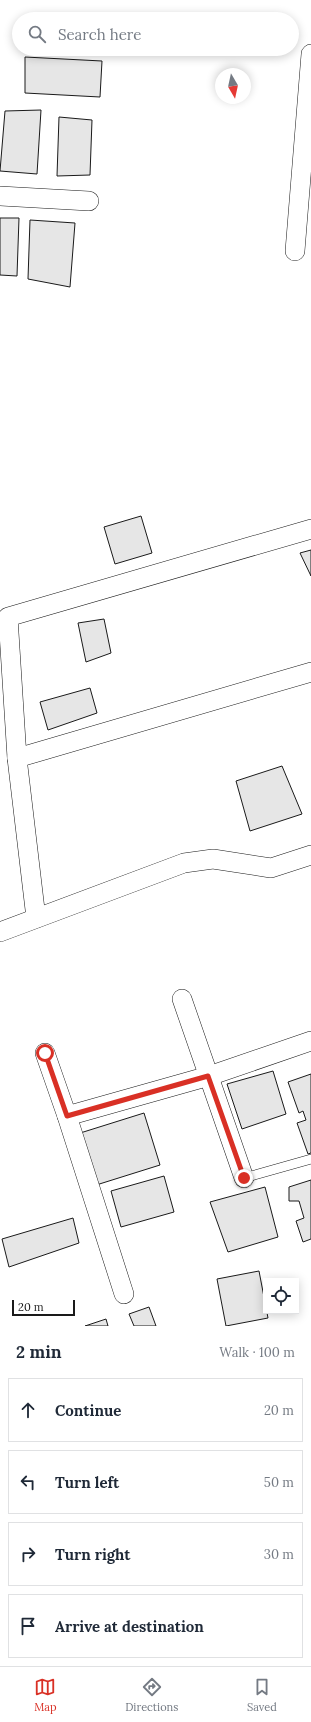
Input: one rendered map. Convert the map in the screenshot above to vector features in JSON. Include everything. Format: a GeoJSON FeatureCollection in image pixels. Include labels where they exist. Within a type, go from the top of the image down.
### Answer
{"type":"FeatureCollection","features":[{"type":"Feature","properties":{"kind":"street"},"geometry":{"type":"LineString","coordinates":[[295,251],[311,54]]}},
{"type":"Feature","properties":{"kind":"street"},"geometry":{"type":"LineString","coordinates":[[0,196],[89,201]]}},
{"type":"Feature","properties":{"kind":"street"},"geometry":{"type":"LineString","coordinates":[[36,918],[17,758],[8,617],[311,528]]}},
{"type":"Feature","properties":{"kind":"street"},"geometry":{"type":"LineString","coordinates":[[17,758],[311,672]]}},
{"type":"Feature","properties":{"kind":"street"},"geometry":{"type":"LineString","coordinates":[[0,932],[184,863],[213,859],[271,868],[311,855]]}},
{"type":"Feature","properties":{"kind":"street"},"geometry":{"type":"LineString","coordinates":[[182,998],[244,1178]]}},
{"type":"Feature","properties":{"kind":"street"},"geometry":{"type":"LineString","coordinates":[[67,1116],[208,1076],[311,1041]]}},
{"type":"Feature","properties":{"kind":"street"},"geometry":{"type":"LineString","coordinates":[[45,1053],[67,1116],[124,1294]]}},
{"type":"Feature","properties":{"kind":"lane"},"geometry":{"type":"LineString","coordinates":[[244,1178],[311,1159]]}},
{"type":"Feature","properties":{"kind":"building"},"geometry":{"type":"Polygon","coordinates":[[[25,57],[102,61],[100,97],[25,93],[25,57]]]}},
{"type":"Feature","properties":{"kind":"building"},"geometry":{"type":"Polygon","coordinates":[[[41,110],[37,174],[0,171],[5,111],[41,110]]]}},
{"type":"Feature","properties":{"kind":"building"},"geometry":{"type":"Polygon","coordinates":[[[59,117],[92,120],[90,175],[57,176],[59,117]]]}},
{"type":"Feature","properties":{"kind":"building"},"geometry":{"type":"Polygon","coordinates":[[[0,218],[19,218],[17,276],[0,275],[0,218]]]}},
{"type":"Feature","properties":{"kind":"building"},"geometry":{"type":"Polygon","coordinates":[[[30,220],[75,223],[70,287],[28,279],[30,220]]]}},
{"type":"Feature","properties":{"kind":"building"},"geometry":{"type":"Polygon","coordinates":[[[141,516],[152,553],[115,564],[104,527],[141,516]]]}},
{"type":"Feature","properties":{"kind":"building"},"geometry":{"type":"Polygon","coordinates":[[[311,550],[311,576],[300,553],[311,550]]]}},
{"type":"Feature","properties":{"kind":"building"},"geometry":{"type":"Polygon","coordinates":[[[104,619],[111,653],[86,662],[78,623],[104,619]]]}},
{"type":"Feature","properties":{"kind":"building"},"geometry":{"type":"Polygon","coordinates":[[[90,688],[97,713],[48,730],[40,702],[90,688]]]}},
{"type":"Feature","properties":{"kind":"building"},"geometry":{"type":"Polygon","coordinates":[[[282,766],[302,814],[250,831],[236,781],[282,766]]]}},
{"type":"Feature","properties":{"kind":"building"},"geometry":{"type":"Polygon","coordinates":[[[273,1071],[286,1114],[242,1129],[227,1084],[273,1071]]]}},
{"type":"Feature","properties":{"kind":"building"},"geometry":{"type":"Polygon","coordinates":[[[311,1074],[311,1153],[308,1154],[297,1123],[306,1120],[303,1111],[299,1113],[288,1082],[311,1074]]]}},
{"type":"Feature","properties":{"kind":"building"},"geometry":{"type":"Polygon","coordinates":[[[144,1113],[160,1165],[93,1186],[77,1134],[144,1113]]]}},
{"type":"Feature","properties":{"kind":"building"},"geometry":{"type":"Polygon","coordinates":[[[164,1176],[174,1212],[121,1227],[111,1191],[164,1176]]]}},
{"type":"Feature","properties":{"kind":"building"},"geometry":{"type":"Polygon","coordinates":[[[311,1180],[311,1239],[303,1242],[296,1221],[304,1218],[299,1201],[289,1201],[289,1187],[311,1180]]]}},
{"type":"Feature","properties":{"kind":"building"},"geometry":{"type":"Polygon","coordinates":[[[265,1187],[278,1237],[228,1252],[210,1202],[265,1187]]]}},
{"type":"Feature","properties":{"kind":"building"},"geometry":{"type":"Polygon","coordinates":[[[73,1218],[79,1243],[9,1267],[2,1239],[73,1218]]]}},
{"type":"Feature","properties":{"kind":"building"},"geometry":{"type":"Polygon","coordinates":[[[259,1271],[263,1292],[263,1314],[267,1314],[268,1318],[226,1326],[217,1279],[259,1271]]]}},
{"type":"Feature","properties":{"kind":"building"},"geometry":{"type":"Polygon","coordinates":[[[149,1307],[156,1326],[134,1326],[129,1314],[149,1307]]]}},
{"type":"Feature","properties":{"kind":"building"},"geometry":{"type":"Polygon","coordinates":[[[106,1319],[108,1326],[85,1326],[106,1319]]]}},
{"type":"Feature","properties":{"kind":"route"},"geometry":{"type":"LineString","coordinates":[[45,1053],[67,1116],[208,1076],[244,1178]]}}]}
